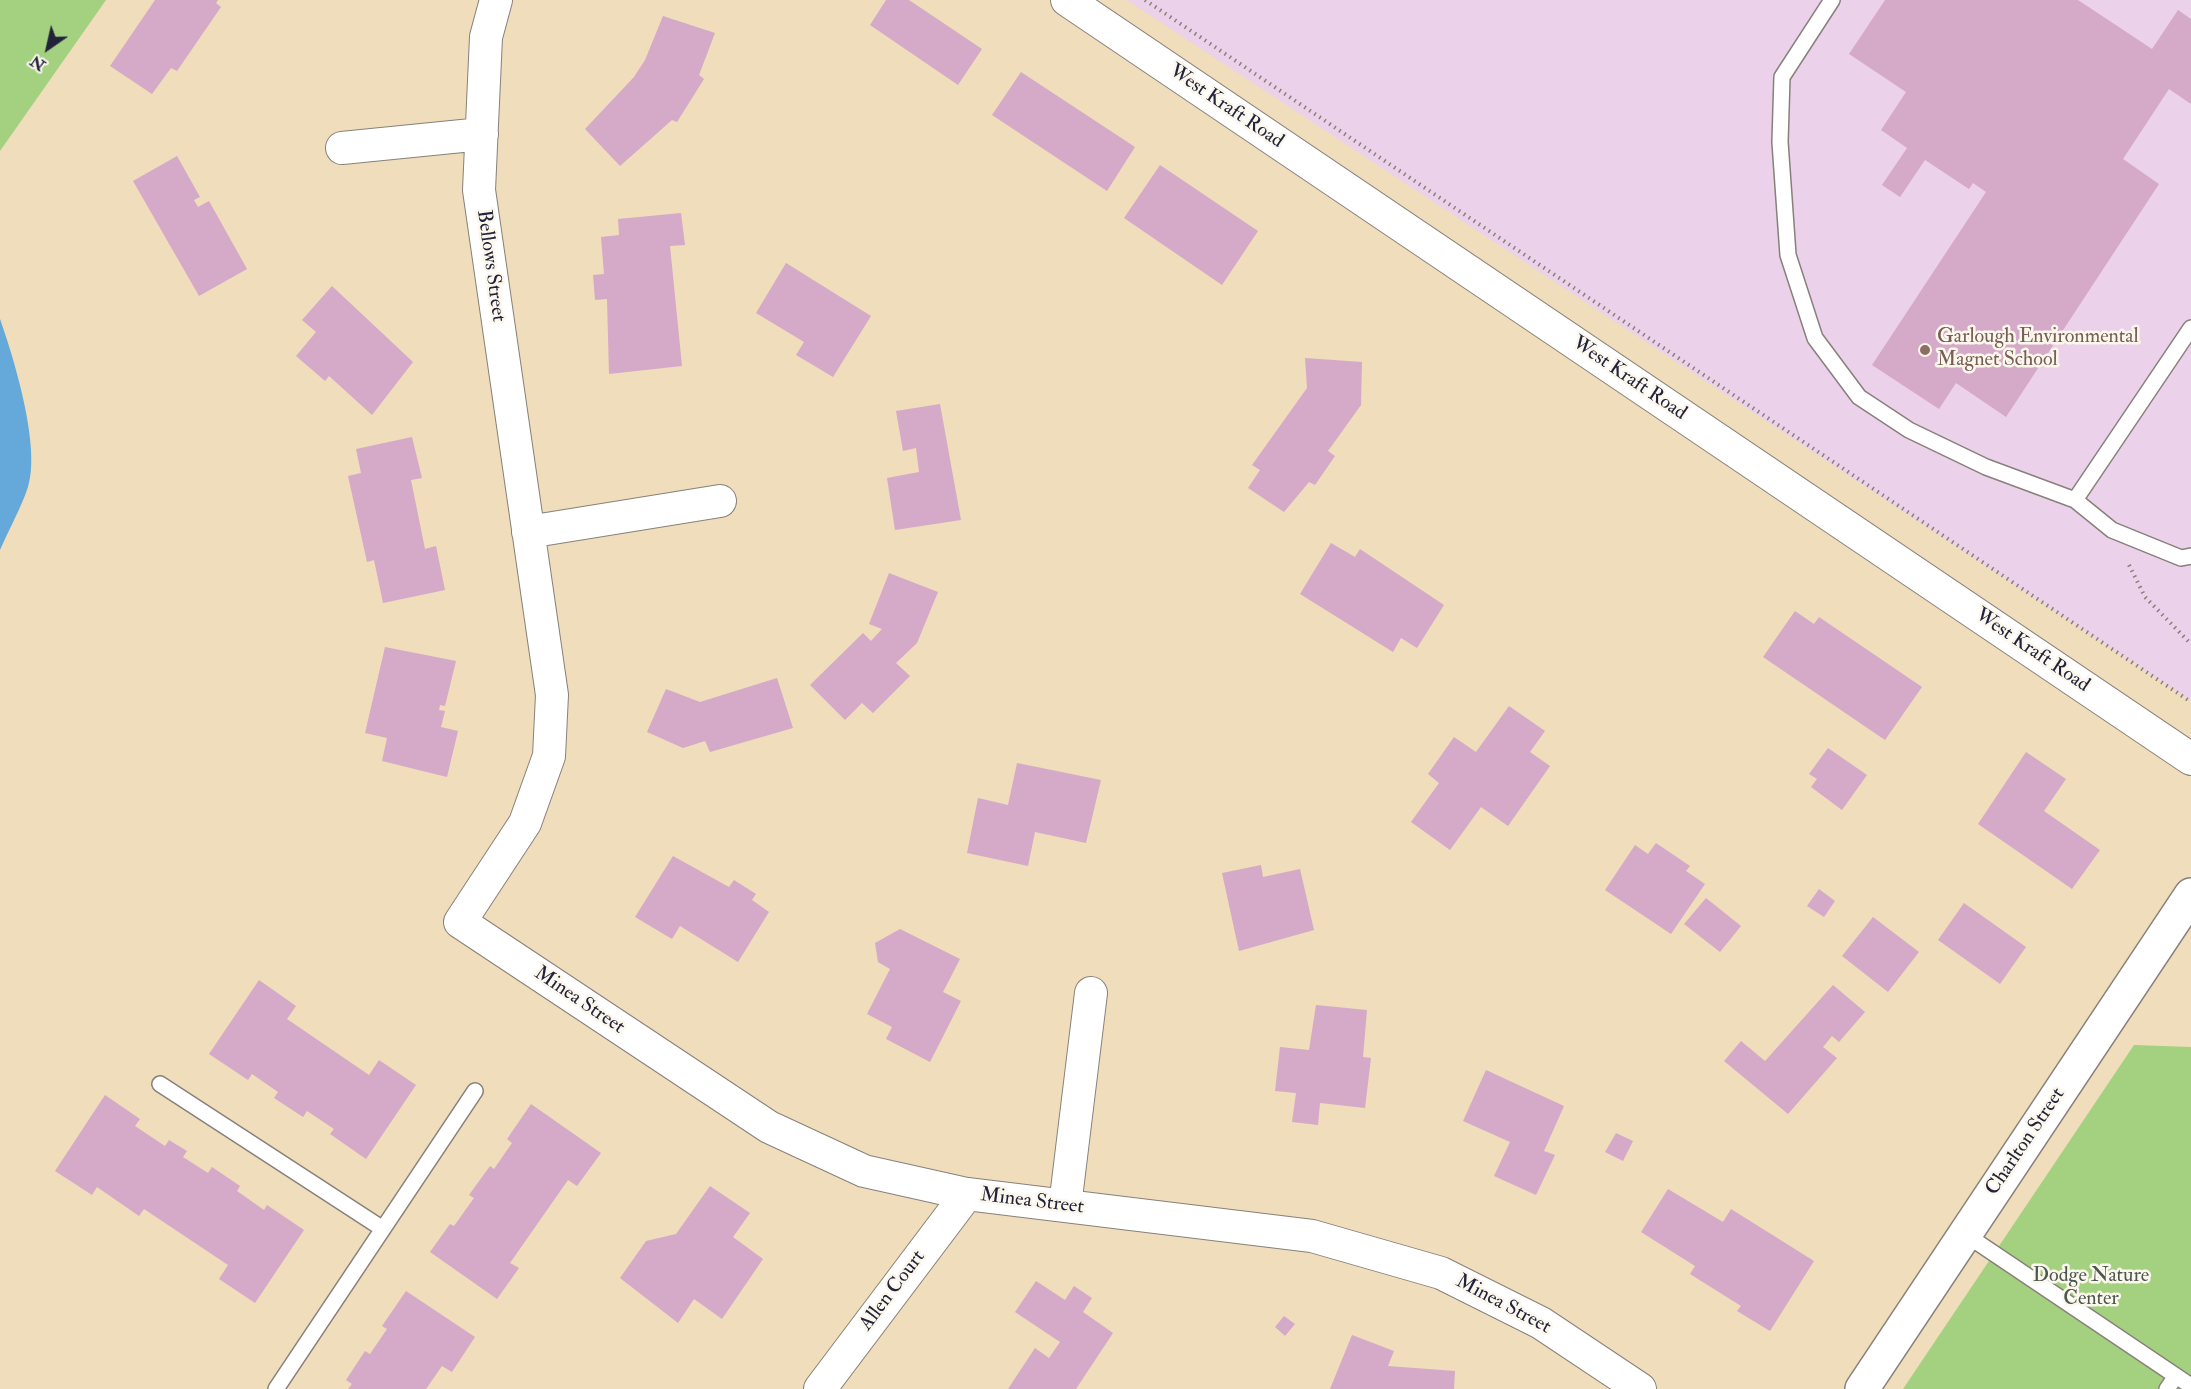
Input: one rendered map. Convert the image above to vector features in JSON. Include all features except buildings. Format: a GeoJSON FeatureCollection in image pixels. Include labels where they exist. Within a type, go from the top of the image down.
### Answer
{"type":"FeatureCollection","features":[{"type":"Feature","properties":{"kind":"street","name":"Bellows Street"},"geometry":{"type":"LineString","coordinates":[[460,922],[525,823],[549,756],[552,694],[480,190],[486,37],[496,0]]}},
{"type":"Feature","properties":{"kind":"street","name":"West Kraft Road"},"geometry":{"type":"LineString","coordinates":[[1067,0],[2191,759]]}},
{"type":"Feature","properties":{"kind":"street"},"geometry":{"type":"LineString","coordinates":[[342,148],[482,134]]}},
{"type":"Feature","properties":{"kind":"street"},"geometry":{"type":"LineString","coordinates":[[528,532],[720,501]]}},
{"type":"Feature","properties":{"kind":"street","name":"Charlton Street"},"geometry":{"type":"LineString","coordinates":[[1862,1389],[1965,1234],[2185,916]]}},
{"type":"Feature","properties":{"kind":"street","name":"Minea Street"},"geometry":{"type":"LineString","coordinates":[[460,922],[769,1127],[864,1171],[967,1194],[1312,1236],[1441,1273],[1541,1323],[1640,1389]]}},
{"type":"Feature","properties":{"kind":"street"},"geometry":{"type":"LineString","coordinates":[[1065,1206],[1091,993]]}},
{"type":"Feature","properties":{"kind":"street","name":"Allen Court"},"geometry":{"type":"LineString","coordinates":[[820,1389],[967,1194]]}},
{"type":"Feature","properties":{"kind":"lane"},"geometry":{"type":"LineString","coordinates":[[1832,0],[1782,77],[1780,142],[1788,255],[1815,338],[1859,397],[1909,430],[1986,467],[2075,500],[2112,530],[2181,558],[2191,556]]}},
{"type":"Feature","properties":{"kind":"lane"},"geometry":{"type":"LineString","coordinates":[[2075,500],[2191,328]]}},
{"type":"Feature","properties":{"kind":"lane"},"geometry":{"type":"LineString","coordinates":[[160,1084],[383,1229]]}},
{"type":"Feature","properties":{"kind":"lane"},"geometry":{"type":"LineString","coordinates":[[276,1389],[475,1091]]}},
{"type":"Feature","properties":{"kind":"lane"},"geometry":{"type":"LineString","coordinates":[[1965,1234],[2172,1383],[2191,1386]]}},
{"type":"Feature","properties":{"kind":"path"},"geometry":{"type":"LineString","coordinates":[[1145,0],[2191,702]]}},
{"type":"Feature","properties":{"kind":"path"},"geometry":{"type":"LineString","coordinates":[[2112,530],[2145,597],[2191,644]]}},
{"type":"Feature","properties":{"kind":"shaded area","name":"Garlough Environmental Magnet School"},"geometry":{"type":"Polygon","coordinates":[[[1127,0],[2191,0],[2191,701],[1127,0]]]}},
{"type":"Feature","properties":{"kind":"green space"},"geometry":{"type":"Polygon","coordinates":[[[0,0],[106,0],[0,151],[0,0]]]}},
{"type":"Feature","properties":{"kind":"green space","name":"Dodge Nature Center"},"geometry":{"type":"Polygon","coordinates":[[[2134,1045],[2191,1047],[2191,1389],[1903,1389],[2134,1045]]]}},
{"type":"Feature","properties":{"kind":"water"},"geometry":{"type":"Polygon","coordinates":[[[0,319],[12,356],[29,426],[31,470],[25,495],[0,550],[0,319]]]}},
{"type":"Feature","properties":{"kind":"place","name":"Garlough Environmental Magnet School"},"geometry":{"type":"Point","coordinates":[1925,350]}}]}
